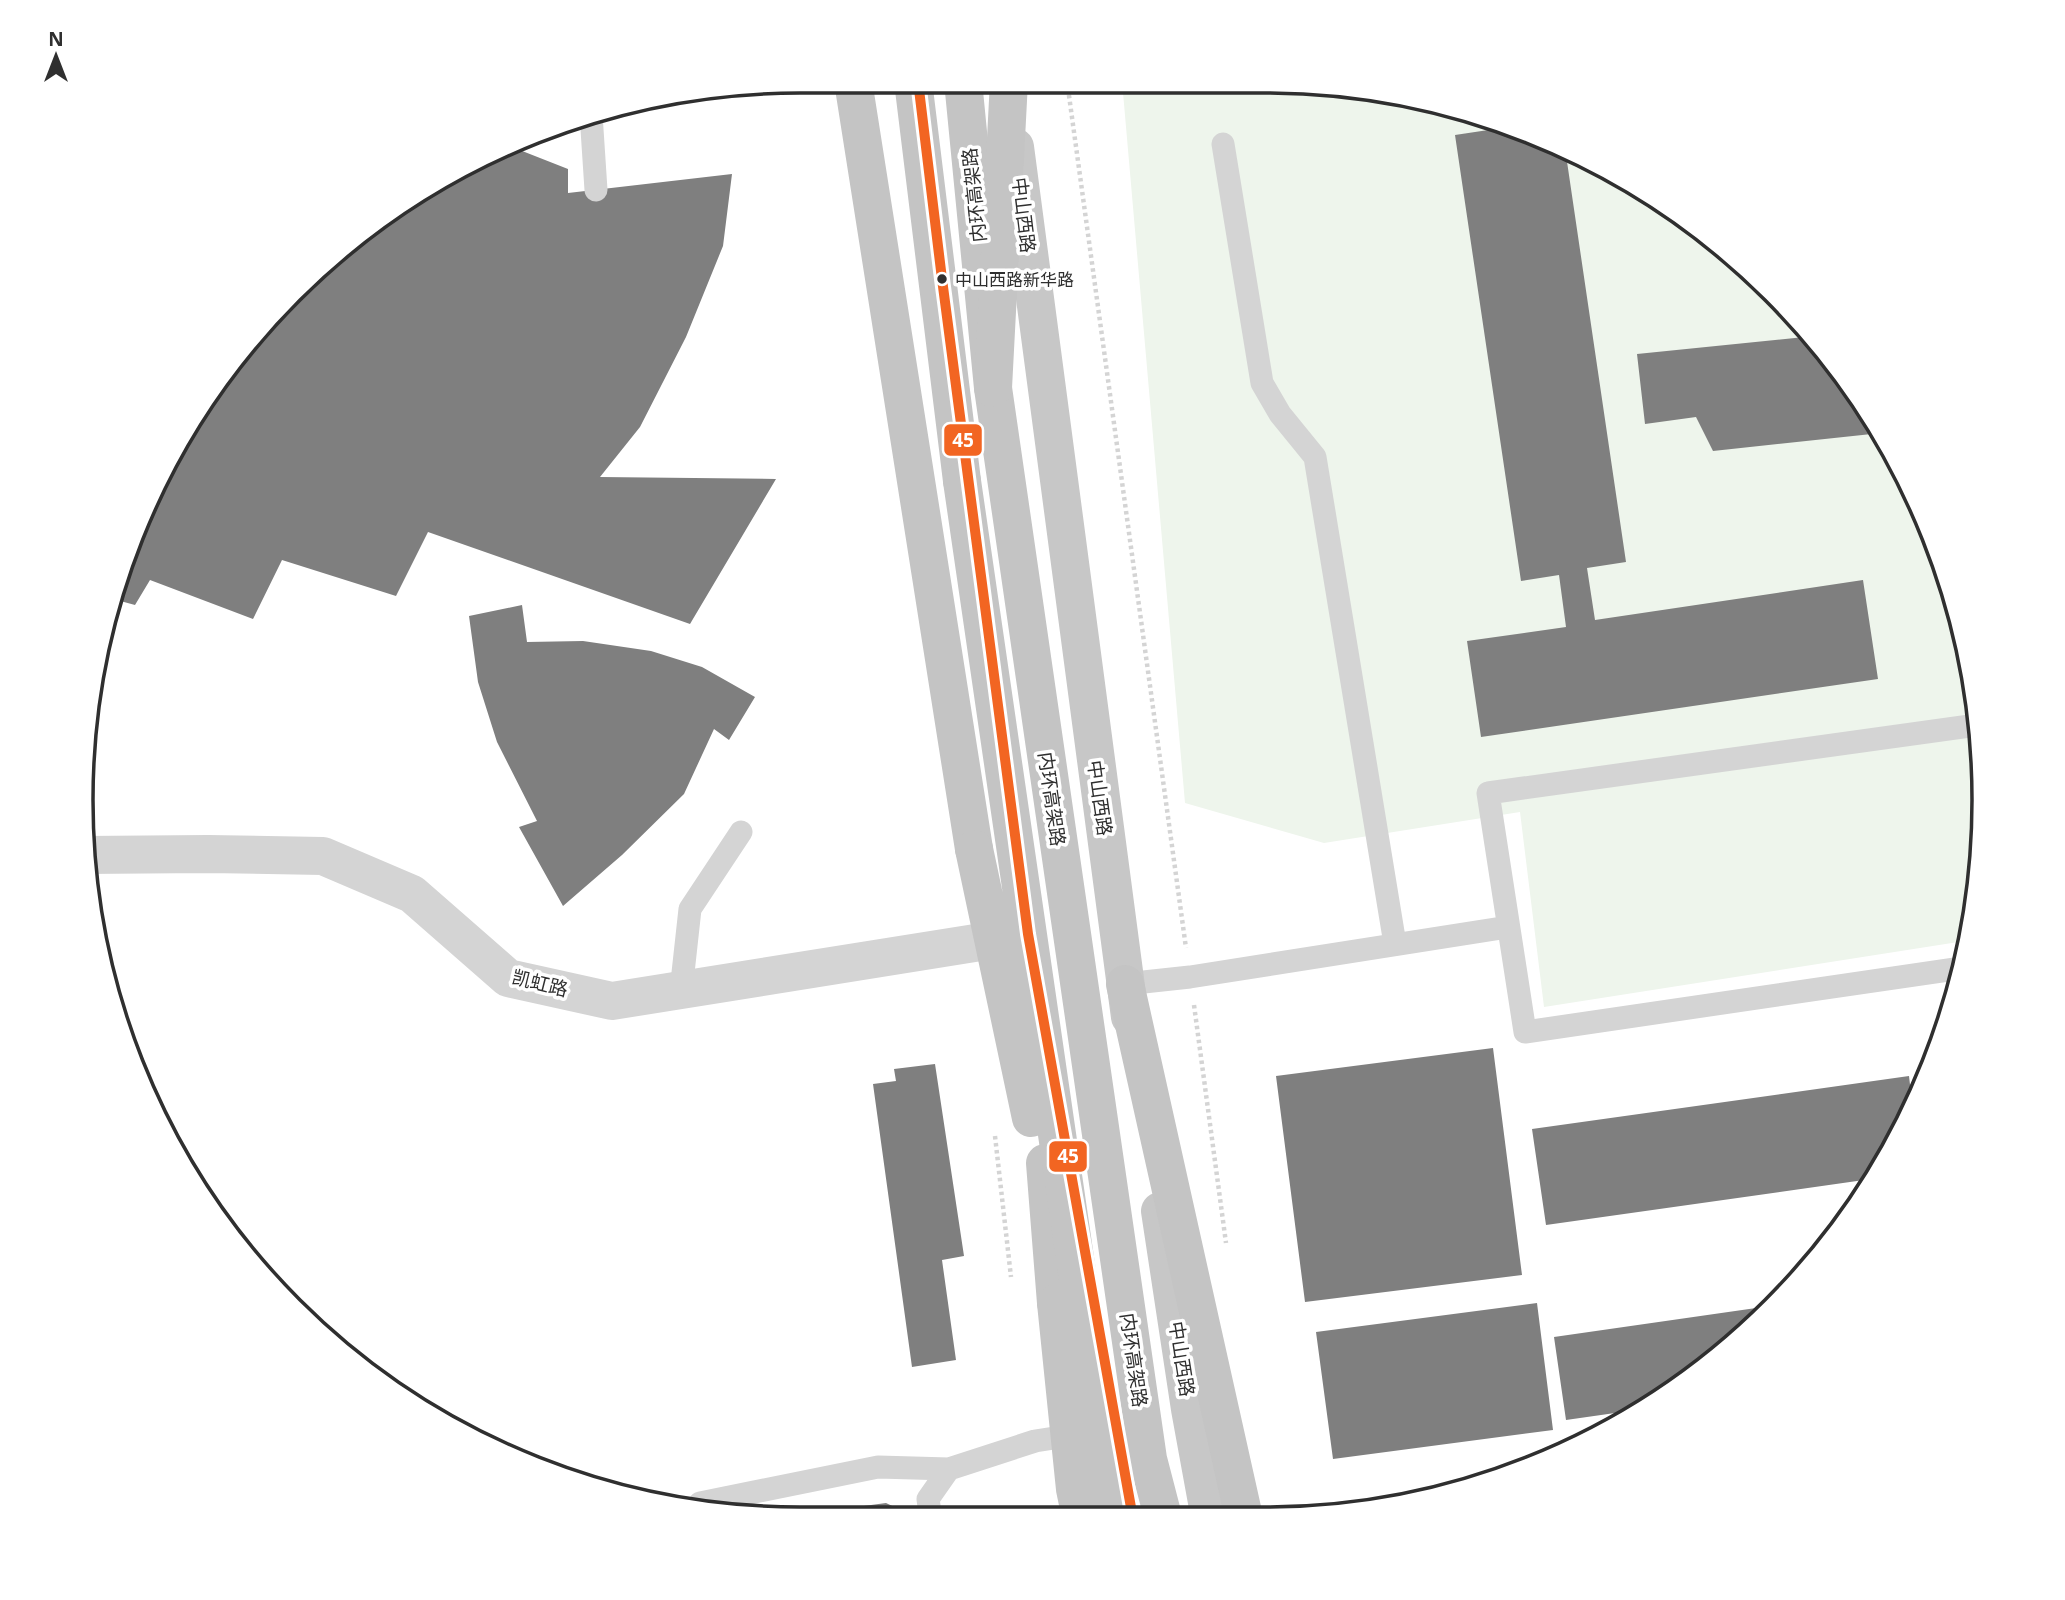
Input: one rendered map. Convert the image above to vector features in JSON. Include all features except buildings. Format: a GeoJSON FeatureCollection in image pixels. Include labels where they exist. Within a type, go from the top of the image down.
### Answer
{"type":"FeatureCollection","features":[{"type":"Feature","properties":{"kind":"highway"},"geometry":{"type":"LineString","coordinates":[[855,93],[974,849],[1118,1504]]}},
{"type":"Feature","properties":{"kind":"highway"},"geometry":{"type":"LineString","coordinates":[[917,93],[962,481],[1118,1504]]}},
{"type":"Feature","properties":{"kind":"highway","name":"内环高架路"},"geometry":{"type":"LineString","coordinates":[[964,93],[993,388],[1146,1445],[1161,1507]]}},
{"type":"Feature","properties":{"kind":"highway"},"geometry":{"type":"LineString","coordinates":[[993,388],[1007,93]]}},
{"type":"Feature","properties":{"kind":"highway"},"geometry":{"type":"LineString","coordinates":[[1028,934],[1056,1303],[1079,1507]]}},
{"type":"Feature","properties":{"kind":"highway"},"geometry":{"type":"LineString","coordinates":[[1125,984],[1242,1507]]}},
{"type":"Feature","properties":{"kind":"main road"},"geometry":{"type":"LineString","coordinates":[[918,93],[1028,934],[1118,1429],[1118,1504]]}},
{"type":"Feature","properties":{"kind":"main road","name":"中山西路"},"geometry":{"type":"LineString","coordinates":[[1010,93],[1125,984],[1190,1409],[1208,1507]]}},
{"type":"Feature","properties":{"kind":"street","name":"凯虹路"},"geometry":{"type":"LineString","coordinates":[[95,855],[323,856],[412,894],[508,978],[612,1001],[1028,934]]}},
{"type":"Feature","properties":{"kind":"lane"},"geometry":{"type":"LineString","coordinates":[[592,124],[596,190]]}},
{"type":"Feature","properties":{"kind":"lane"},"geometry":{"type":"LineString","coordinates":[[1223,144],[1262,383],[1280,414],[1315,457],[1395,944]]}},
{"type":"Feature","properties":{"kind":"lane"},"geometry":{"type":"LineString","coordinates":[[1951,970],[1525,1032],[1488,793],[1968,726]]}},
{"type":"Feature","properties":{"kind":"lane"},"geometry":{"type":"LineString","coordinates":[[681,991],[690,909],[741,832]]}},
{"type":"Feature","properties":{"kind":"lane"},"geometry":{"type":"LineString","coordinates":[[1125,984],[1508,927]]}},
{"type":"Feature","properties":{"kind":"lane"},"geometry":{"type":"LineString","coordinates":[[710,1501],[878,1467],[949,1469],[1035,1441],[1118,1429]]}},
{"type":"Feature","properties":{"kind":"lane"},"geometry":{"type":"LineString","coordinates":[[929,1507],[928,1499],[949,1469]]}},
{"type":"Feature","properties":{"kind":"path"},"geometry":{"type":"LineString","coordinates":[[1069,93],[1227,1248]]}},
{"type":"Feature","properties":{"kind":"shaded area"},"geometry":{"type":"Polygon","coordinates":[[[1123,93],[1311,94],[1403,106],[1448,117],[1492,130],[1578,166],[1658,212],[1696,239],[1765,300],[1826,369],[1853,407],[1899,487],[1935,573],[1948,617],[1959,662],[1971,754],[1971,846],[1958,942],[1544,1007],[1520,812],[1324,843],[1185,803],[1123,93]]]}},
{"type":"Feature","properties":{"kind":"transit line","name":"45"},"geometry":{"type":"LineString","coordinates":[[919,93],[1028,934],[1131,1507]]}},
{"type":"Feature","properties":{"kind":"place","name":"中山西路新华路"},"geometry":{"type":"Point","coordinates":[942,279]}}]}
